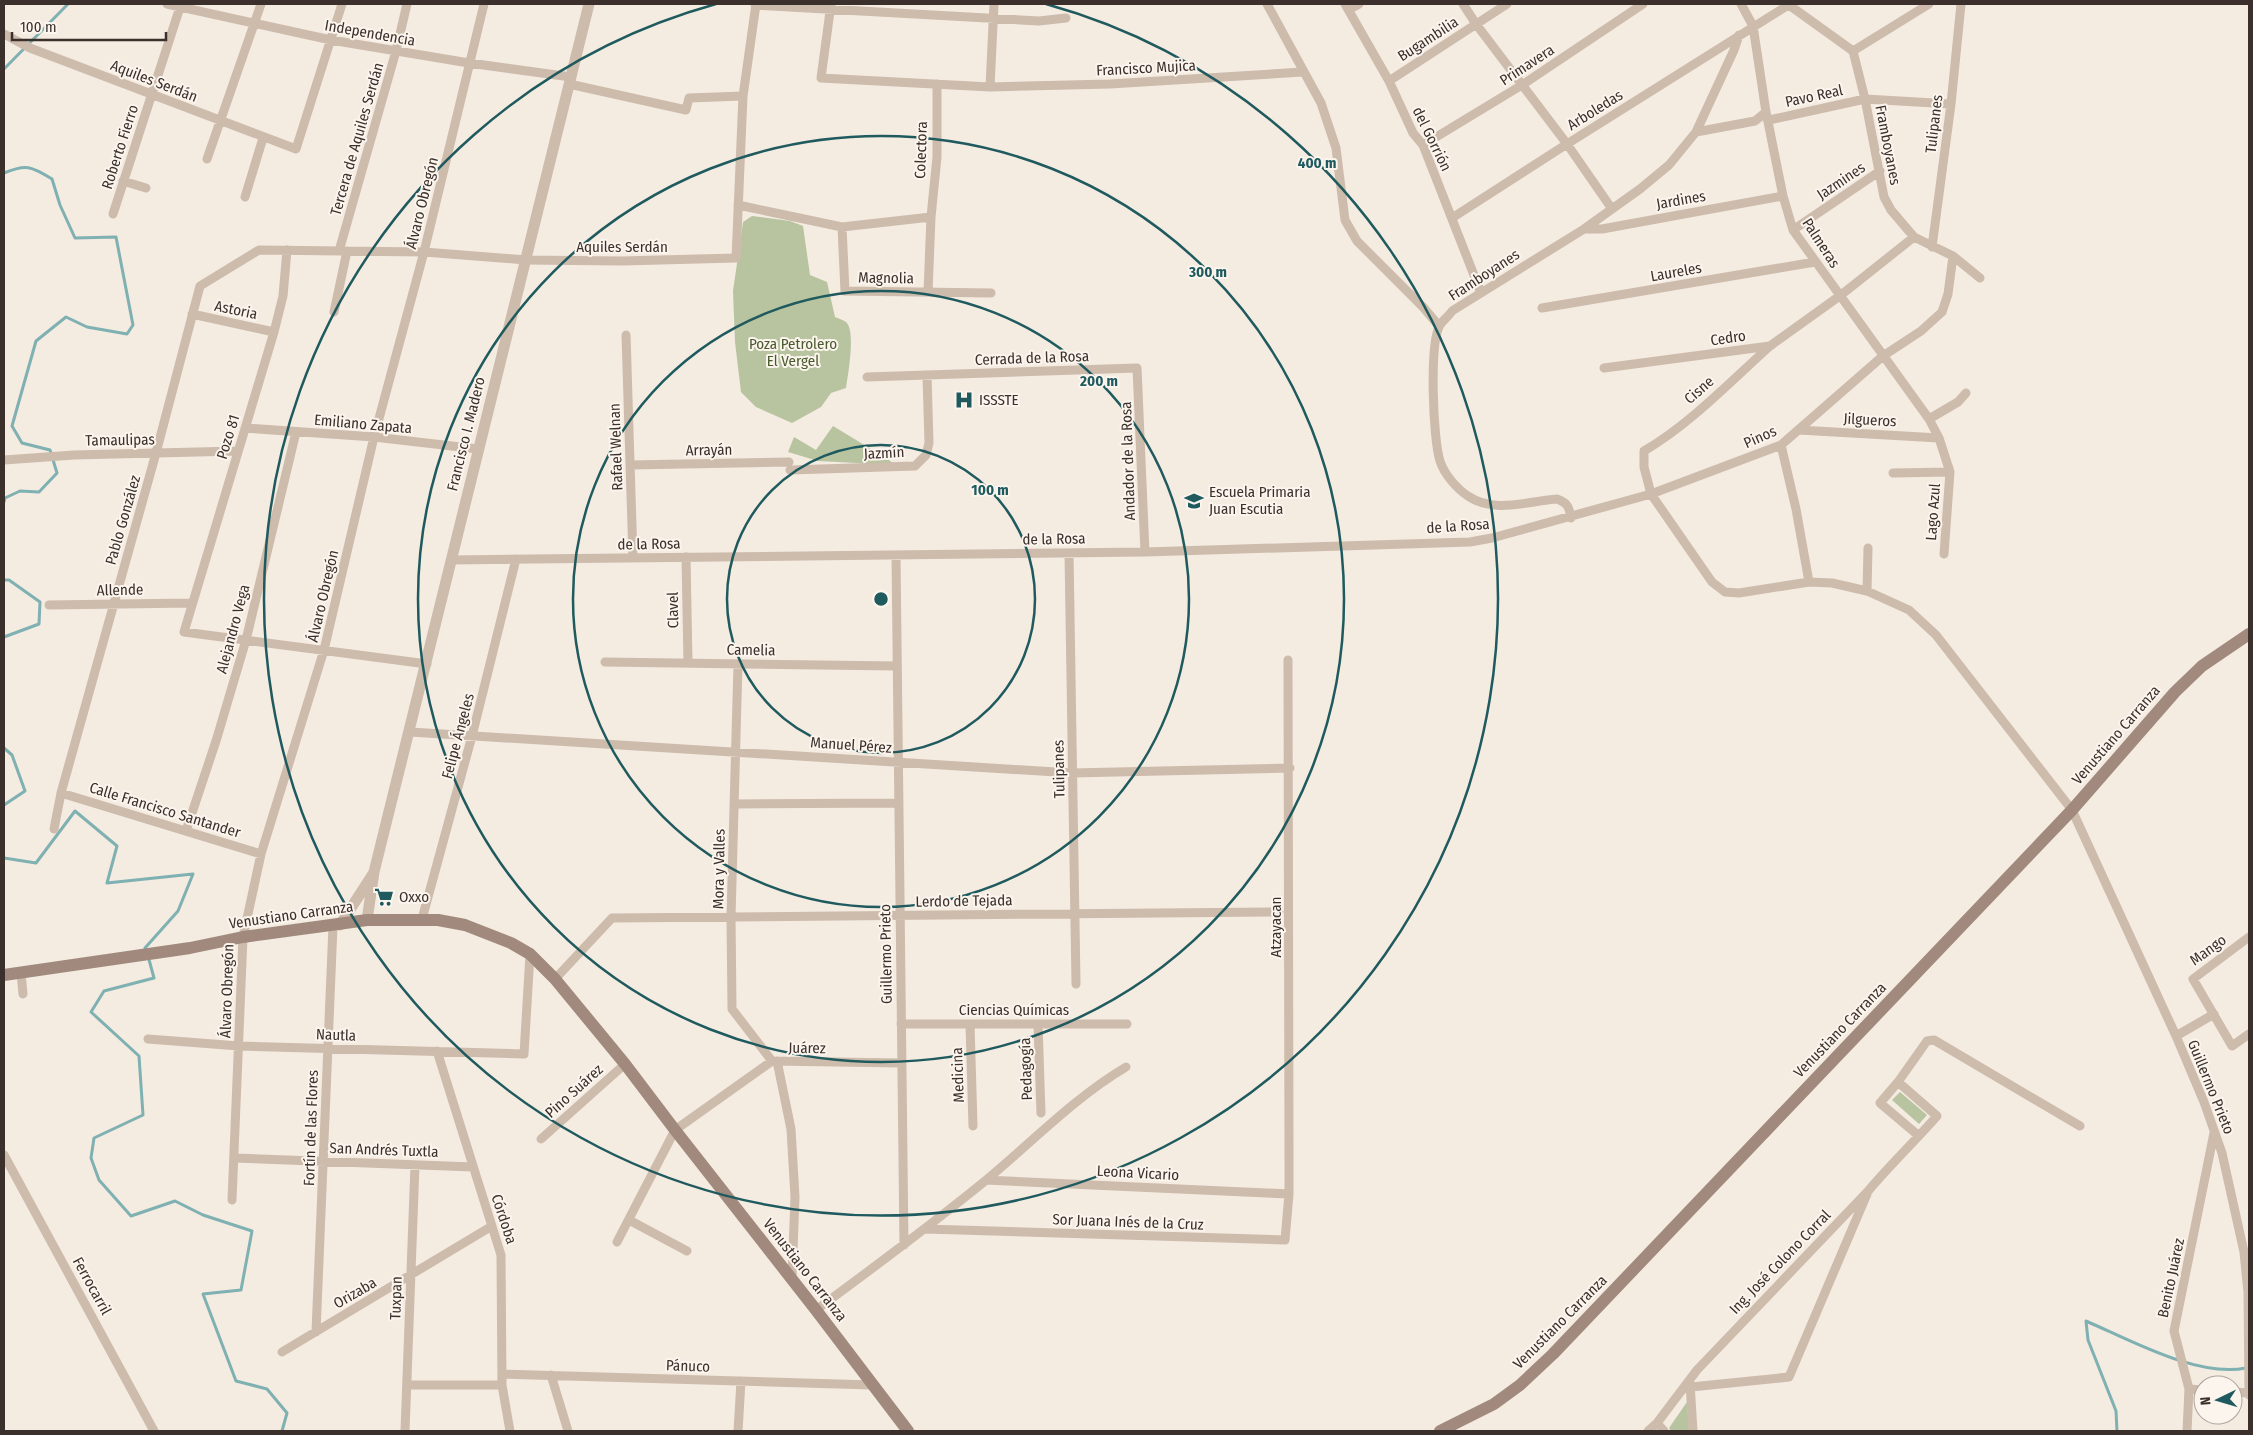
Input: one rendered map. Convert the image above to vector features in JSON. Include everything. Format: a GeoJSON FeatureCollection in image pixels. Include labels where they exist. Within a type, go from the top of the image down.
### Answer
{"type":"FeatureCollection","features":[{"type":"Feature","properties":{"kind":"main road","name":"Venustiano Carranza"},"geometry":{"type":"LineString","coordinates":[[1440,1431],[1494,1404],[1520,1385],[1554,1354],[2072,810],[2175,692],[2202,666],[2249,634]]}},
{"type":"Feature","properties":{"kind":"main road","name":"Venustiano Carranza"},"geometry":{"type":"LineString","coordinates":[[4,975],[190,948],[243,937],[367,920],[422,919],[465,925],[511,942],[530,954],[555,979],[626,1064],[674,1130],[792,1278],[908,1431]]}},
{"type":"Feature","properties":{"kind":"street","name":"Independencia"},"geometry":{"type":"LineString","coordinates":[[167,4],[331,40],[570,81],[686,110],[689,98],[744,96]]}},
{"type":"Feature","properties":{"kind":"street"},"geometry":{"type":"LineString","coordinates":[[207,159],[261,4]]}},
{"type":"Feature","properties":{"kind":"street"},"geometry":{"type":"LineString","coordinates":[[331,40],[342,4]]}},
{"type":"Feature","properties":{"kind":"street","name":"Tercera de Aquiles Serdán"},"geometry":{"type":"LineString","coordinates":[[334,312],[343,251],[407,4]]}},
{"type":"Feature","properties":{"kind":"street","name":"Álvaro Obregón"},"geometry":{"type":"LineString","coordinates":[[232,1200],[243,937],[261,854],[324,650],[374,438],[424,252],[484,4]]}},
{"type":"Feature","properties":{"kind":"street","name":"Francisco I. Madero"},"geometry":{"type":"LineString","coordinates":[[367,920],[374,872],[589,4]]}},
{"type":"Feature","properties":{"kind":"street"},"geometry":{"type":"LineString","coordinates":[[990,88],[994,4]]}},
{"type":"Feature","properties":{"kind":"street"},"geometry":{"type":"LineString","coordinates":[[1267,4],[1321,103],[1336,148],[1345,220],[1357,241],[1424,307],[1439,326],[1434,347],[1435,433],[1440,462],[1449,478],[1468,496],[1484,504],[1501,506],[1557,499],[1564,501],[1569,507],[1571,518]]}},
{"type":"Feature","properties":{"kind":"street"},"geometry":{"type":"LineString","coordinates":[[1347,6],[1359,4]]}},
{"type":"Feature","properties":{"kind":"street"},"geometry":{"type":"LineString","coordinates":[[1463,4],[1567,144],[1612,209]]}},
{"type":"Feature","properties":{"kind":"street","name":"Bugambilia"},"geometry":{"type":"LineString","coordinates":[[1388,81],[1507,4]]}},
{"type":"Feature","properties":{"kind":"street","name":"Primavera"},"geometry":{"type":"LineString","coordinates":[[1423,145],[1522,85],[1643,4]]}},
{"type":"Feature","properties":{"kind":"street","name":"Palmeras"},"geometry":{"type":"LineString","coordinates":[[1741,4],[1753,26],[1783,196],[1793,230],[1841,295],[1928,419],[1939,438]]}},
{"type":"Feature","properties":{"kind":"street"},"geometry":{"type":"LineString","coordinates":[[1753,26],[1790,4],[1853,51],[1929,4]]}},
{"type":"Feature","properties":{"kind":"street","name":"Tulipanes"},"geometry":{"type":"LineString","coordinates":[[1932,247],[1951,104],[1961,4]]}},
{"type":"Feature","properties":{"kind":"street"},"geometry":{"type":"LineString","coordinates":[[931,217],[842,227],[738,205],[744,96],[755,5],[830,7],[1040,20],[1066,18]]}},
{"type":"Feature","properties":{"kind":"street","name":"Roberto Fierro"},"geometry":{"type":"LineString","coordinates":[[112,214],[181,6]]}},
{"type":"Feature","properties":{"kind":"street","name":"del Gorrión"},"geometry":{"type":"LineString","coordinates":[[1347,6],[1388,81],[1413,133],[1423,145],[1481,292]]}},
{"type":"Feature","properties":{"kind":"street","name":"Francisco Mujica"},"geometry":{"type":"LineString","coordinates":[[830,7],[821,78],[990,88],[1110,84],[1303,72]]}},
{"type":"Feature","properties":{"kind":"street","name":"Arboledas"},"geometry":{"type":"LineString","coordinates":[[1452,218],[1753,26]]}},
{"type":"Feature","properties":{"kind":"street","name":"Aquiles Serdán"},"geometry":{"type":"LineString","coordinates":[[6,35],[30,48],[152,96],[296,149],[331,40]]}},
{"type":"Feature","properties":{"kind":"street","name":"Framboyanes"},"geometry":{"type":"LineString","coordinates":[[1439,326],[1452,311],[1584,229],[1669,165],[1696,132],[1734,50],[1739,35]]}},
{"type":"Feature","properties":{"kind":"street","name":"Framboyanes"},"geometry":{"type":"LineString","coordinates":[[1853,51],[1865,99],[1884,197],[1891,210],[1914,237],[1953,256],[1980,278]]}},
{"type":"Feature","properties":{"kind":"street","name":"Colectora"},"geometry":{"type":"LineString","coordinates":[[928,292],[931,217],[937,157],[937,84]]}},
{"type":"Feature","properties":{"kind":"street","name":"Pavo Real"},"geometry":{"type":"LineString","coordinates":[[1696,132],[1754,121],[1768,116],[1865,99],[1951,104]]}},
{"type":"Feature","properties":{"kind":"street"},"geometry":{"type":"LineString","coordinates":[[245,196],[263,138]]}},
{"type":"Feature","properties":{"kind":"street","name":"Jazmines"},"geometry":{"type":"LineString","coordinates":[[1793,230],[1880,171]]}},
{"type":"Feature","properties":{"kind":"street"},"geometry":{"type":"LineString","coordinates":[[123,181],[146,188]]}},
{"type":"Feature","properties":{"kind":"street","name":"Jardines"},"geometry":{"type":"LineString","coordinates":[[1584,229],[1602,229],[1783,196]]}},
{"type":"Feature","properties":{"kind":"street","name":"Aquiles Serdán"},"geometry":{"type":"LineString","coordinates":[[259,250],[424,252],[526,260],[622,261],[736,258],[738,205]]}},
{"type":"Feature","properties":{"kind":"street","name":"Magnolia"},"geometry":{"type":"LineString","coordinates":[[842,227],[845,291],[991,293]]}},
{"type":"Feature","properties":{"kind":"street"},"geometry":{"type":"LineString","coordinates":[[1841,295],[1914,237]]}},
{"type":"Feature","properties":{"kind":"street","name":"Pablo González"},"geometry":{"type":"LineString","coordinates":[[54,830],[60,793],[156,453],[200,286],[259,250]]}},
{"type":"Feature","properties":{"kind":"street","name":"Pozo 81"},"geometry":{"type":"LineString","coordinates":[[246,640],[184,632],[191,603],[274,332],[283,296],[287,250]]}},
{"type":"Feature","properties":{"kind":"street","name":"Pinos"},"geometry":{"type":"LineString","coordinates":[[1652,494],[1781,445],[1883,356],[1921,330],[1942,312],[1948,294],[1953,256]]}},
{"type":"Feature","properties":{"kind":"street","name":"Laureles"},"geometry":{"type":"LineString","coordinates":[[1542,308],[1815,262]]}},
{"type":"Feature","properties":{"kind":"street","name":"Cedro"},"geometry":{"type":"LineString","coordinates":[[1604,368],[1770,346],[1841,295]]}},
{"type":"Feature","properties":{"kind":"street","name":"Astoria"},"geometry":{"type":"LineString","coordinates":[[192,314],[274,332]]}},
{"type":"Feature","properties":{"kind":"street","name":"Rafael Welnan"},"geometry":{"type":"LineString","coordinates":[[626,335],[634,558]]}},
{"type":"Feature","properties":{"kind":"street","name":"Cisne"},"geometry":{"type":"LineString","coordinates":[[1644,451],[1662,440],[1683,423],[1770,346]]}},
{"type":"Feature","properties":{"kind":"street","name":"Cerrada de la Rosa"},"geometry":{"type":"LineString","coordinates":[[928,375],[1137,368]]}},
{"type":"Feature","properties":{"kind":"street","name":"Andador de la Rosa"},"geometry":{"type":"LineString","coordinates":[[1137,368],[1145,552]]}},
{"type":"Feature","properties":{"kind":"street"},"geometry":{"type":"LineString","coordinates":[[867,377],[928,375]]}},
{"type":"Feature","properties":{"kind":"street","name":"Jazmín"},"geometry":{"type":"LineString","coordinates":[[789,466],[915,466],[926,455],[929,443],[928,375]]}},
{"type":"Feature","properties":{"kind":"street"},"geometry":{"type":"LineString","coordinates":[[1928,419],[1958,402],[1966,393]]}},
{"type":"Feature","properties":{"kind":"street","name":"Emiliano Zapata"},"geometry":{"type":"LineString","coordinates":[[245,428],[374,438],[478,449]]}},
{"type":"Feature","properties":{"kind":"street","name":"Jilgueros"},"geometry":{"type":"LineString","coordinates":[[1799,430],[1939,438]]}},
{"type":"Feature","properties":{"kind":"street","name":"Alejandro Vega"},"geometry":{"type":"LineString","coordinates":[[186,831],[216,741],[246,640],[296,432]]}},
{"type":"Feature","properties":{"kind":"street","name":"Lago Azul"},"geometry":{"type":"LineString","coordinates":[[1939,438],[1950,472],[1944,554]]}},
{"type":"Feature","properties":{"kind":"street"},"geometry":{"type":"LineString","coordinates":[[1781,445],[1796,509],[1809,582]]}},
{"type":"Feature","properties":{"kind":"street","name":"Tamaulipas"},"geometry":{"type":"LineString","coordinates":[[4,460],[74,454],[238,451]]}},
{"type":"Feature","properties":{"kind":"street","name":"Guillermo Prieto"},"geometry":{"type":"LineString","coordinates":[[1644,451],[1644,467],[1652,494],[1712,582],[1726,592],[1739,593],[1809,582],[1832,583],[1867,591],[1909,610],[1936,635],[2072,810],[2176,1036],[2215,1130],[2247,1251],[2249,1394]]}},
{"type":"Feature","properties":{"kind":"street","name":"Arrayán"},"geometry":{"type":"LineString","coordinates":[[630,465],[789,466]]}},
{"type":"Feature","properties":{"kind":"street","name":"Lago Azul"},"geometry":{"type":"LineString","coordinates":[[1893,473],[1950,472]]}},
{"type":"Feature","properties":{"kind":"street","name":"de la Rosa"},"geometry":{"type":"LineString","coordinates":[[451,560],[1145,552],[1470,542],[1571,518],[1652,494]]}},
{"type":"Feature","properties":{"kind":"street"},"geometry":{"type":"LineString","coordinates":[[1867,591],[1868,548]]}},
{"type":"Feature","properties":{"kind":"street","name":"Tulipanes"},"geometry":{"type":"LineString","coordinates":[[1069,553],[1076,984]]}},
{"type":"Feature","properties":{"kind":"street","name":"Guillermo Prieto"},"geometry":{"type":"LineString","coordinates":[[896,555],[904,1245]]}},
{"type":"Feature","properties":{"kind":"street","name":"Clavel"},"geometry":{"type":"LineString","coordinates":[[686,557],[688,663]]}},
{"type":"Feature","properties":{"kind":"street","name":"Felipe Ángeles"},"geometry":{"type":"LineString","coordinates":[[422,919],[472,736],[516,559]]}},
{"type":"Feature","properties":{"kind":"street","name":"Allende"},"geometry":{"type":"LineString","coordinates":[[49,605],[191,603]]}},
{"type":"Feature","properties":{"kind":"street"},"geometry":{"type":"LineString","coordinates":[[246,640],[426,664]]}},
{"type":"Feature","properties":{"kind":"street","name":"Atzayacan"},"geometry":{"type":"LineString","coordinates":[[1288,660],[1290,768],[1289,1194]]}},
{"type":"Feature","properties":{"kind":"street","name":"Camelia"},"geometry":{"type":"LineString","coordinates":[[604,662],[897,666]]}},
{"type":"Feature","properties":{"kind":"street","name":"Mora y Valles"},"geometry":{"type":"LineString","coordinates":[[738,664],[731,917],[732,1009],[774,1061]]}},
{"type":"Feature","properties":{"kind":"street","name":"Manuel Pérez"},"geometry":{"type":"LineString","coordinates":[[410,732],[1072,773],[1290,768]]}},
{"type":"Feature","properties":{"kind":"street","name":"Calle Francisco Santander"},"geometry":{"type":"LineString","coordinates":[[60,793],[261,854]]}},
{"type":"Feature","properties":{"kind":"street"},"geometry":{"type":"LineString","coordinates":[[734,804],[899,803]]}},
{"type":"Feature","properties":{"kind":"street","name":"Francisco I. Madero"},"geometry":{"type":"LineString","coordinates":[[337,925],[374,872]]}},
{"type":"Feature","properties":{"kind":"street","name":"Lerdo de Tejada"},"geometry":{"type":"LineString","coordinates":[[555,979],[612,918],[1279,912]]}},
{"type":"Feature","properties":{"kind":"street","name":"Fortín de las Flores"},"geometry":{"type":"LineString","coordinates":[[316,1332],[328,1048],[337,925]]}},
{"type":"Feature","properties":{"kind":"street","name":"Mango"},"geometry":{"type":"LineString","coordinates":[[2214,1014],[2193,979],[2249,937]]}},
{"type":"Feature","properties":{"kind":"street","name":"Nautla"},"geometry":{"type":"LineString","coordinates":[[148,1039],[239,1046],[524,1054],[530,954]]}},
{"type":"Feature","properties":{"kind":"street"},"geometry":{"type":"LineString","coordinates":[[21,973],[23,994]]}},
{"type":"Feature","properties":{"kind":"street"},"geometry":{"type":"LineString","coordinates":[[2176,1036],[2214,1014],[2232,1046],[2249,1034]]}},
{"type":"Feature","properties":{"kind":"street","name":"Ciencias Químicas"},"geometry":{"type":"LineString","coordinates":[[901,1024],[1127,1024]]}},
{"type":"Feature","properties":{"kind":"street","name":"Medicina"},"geometry":{"type":"LineString","coordinates":[[970,1024],[973,1126]]}},
{"type":"Feature","properties":{"kind":"street","name":"Pedagogía"},"geometry":{"type":"LineString","coordinates":[[1038,1024],[1041,1113]]}},
{"type":"Feature","properties":{"kind":"street"},"geometry":{"type":"LineString","coordinates":[[1919,1136],[1880,1103],[1898,1082],[1927,1041],[1934,1040],[2080,1126]]}},
{"type":"Feature","properties":{"kind":"street","name":"Córdoba"},"geometry":{"type":"LineString","coordinates":[[437,1051],[501,1255],[502,1385],[510,1431]]}},
{"type":"Feature","properties":{"kind":"street"},"geometry":{"type":"LineString","coordinates":[[774,1061],[791,1129],[795,1197],[792,1278]]}},
{"type":"Feature","properties":{"kind":"street","name":"Juárez"},"geometry":{"type":"LineString","coordinates":[[674,1130],[774,1061],[902,1063]]}},
{"type":"Feature","properties":{"kind":"street","name":"Pino Suárez"},"geometry":{"type":"LineString","coordinates":[[541,1139],[626,1064]]}},
{"type":"Feature","properties":{"kind":"street"},"geometry":{"type":"LineString","coordinates":[[816,1310],[925,1229],[986,1180],[1096,1085],[1126,1067]]}},
{"type":"Feature","properties":{"kind":"street","name":"Ing. José Colono Corral"},"geometry":{"type":"LineString","coordinates":[[1648,1431],[1657,1423],[1690,1382],[1937,1116],[1898,1082]]}},
{"type":"Feature","properties":{"kind":"street"},"geometry":{"type":"LineString","coordinates":[[617,1242],[674,1130]]}},
{"type":"Feature","properties":{"kind":"street","name":"Benito Juárez"},"geometry":{"type":"LineString","coordinates":[[2187,1431],[2189,1389],[2174,1331],[2215,1130]]}},
{"type":"Feature","properties":{"kind":"street","name":"Ferrocarril"},"geometry":{"type":"LineString","coordinates":[[4,1155],[154,1431]]}},
{"type":"Feature","properties":{"kind":"street","name":"San Andrés Tuxtla"},"geometry":{"type":"LineString","coordinates":[[234,1158],[473,1168]]}},
{"type":"Feature","properties":{"kind":"street","name":"Tuxpan"},"geometry":{"type":"LineString","coordinates":[[405,1431],[415,1165]]}},
{"type":"Feature","properties":{"kind":"street","name":"Leona Vicario"},"geometry":{"type":"LineString","coordinates":[[986,1180],[1289,1194]]}},
{"type":"Feature","properties":{"kind":"street"},"geometry":{"type":"LineString","coordinates":[[1693,1431],[1690,1382],[1789,1378],[1870,1190]]}},
{"type":"Feature","properties":{"kind":"street","name":"Sor Juana Inés de la Cruz"},"geometry":{"type":"LineString","coordinates":[[925,1229],[1285,1240],[1289,1194]]}},
{"type":"Feature","properties":{"kind":"street"},"geometry":{"type":"LineString","coordinates":[[629,1220],[687,1251]]}},
{"type":"Feature","properties":{"kind":"street","name":"Orizaba"},"geometry":{"type":"LineString","coordinates":[[282,1352],[492,1226]]}},
{"type":"Feature","properties":{"kind":"street","name":"Pánuco"},"geometry":{"type":"LineString","coordinates":[[502,1374],[872,1385]]}},
{"type":"Feature","properties":{"kind":"street"},"geometry":{"type":"LineString","coordinates":[[551,1375],[568,1431]]}},
{"type":"Feature","properties":{"kind":"street"},"geometry":{"type":"LineString","coordinates":[[738,1431],[741,1381]]}},
{"type":"Feature","properties":{"kind":"street"},"geometry":{"type":"LineString","coordinates":[[407,1385],[502,1385]]}},
{"type":"Feature","properties":{"kind":"street"},"geometry":{"type":"LineString","coordinates":[[2189,1389],[2193,1389]]}},
{"type":"Feature","properties":{"kind":"street"},"geometry":{"type":"LineString","coordinates":[[1657,1423],[1664,1431]]}},
{"type":"Feature","properties":{"kind":"green space","name":"Poza Petrolero El Vergel"},"geometry":{"type":"Polygon","coordinates":[[[752,216],[790,221],[803,226],[810,275],[827,282],[835,317],[846,322],[849,327],[851,343],[846,388],[831,393],[821,407],[792,423],[756,407],[741,392],[735,342],[733,291],[743,222],[752,216]]]}},
{"type":"Feature","properties":{"kind":"green space"},"geometry":{"type":"Polygon","coordinates":[[[833,426],[895,465],[818,461],[788,452],[794,437],[816,450],[833,426]]]}},
{"type":"Feature","properties":{"kind":"green space"},"geometry":{"type":"Polygon","coordinates":[[[1900,1092],[1927,1115],[1919,1124],[1892,1100],[1900,1092]]]}},
{"type":"Feature","properties":{"kind":"green space"},"geometry":{"type":"Polygon","coordinates":[[[1687,1402],[1689,1431],[1671,1431],[1669,1428],[1687,1402]]]}},
{"type":"Feature","properties":{"kind":"waterway"},"geometry":{"type":"LineString","coordinates":[[4,69],[68,4]]}},
{"type":"Feature","properties":{"kind":"waterway"},"geometry":{"type":"LineString","coordinates":[[4,173],[18,168],[28,168],[39,171],[52,179],[60,205],[75,238],[116,237],[133,325],[127,334],[87,327],[66,317],[36,341],[12,426],[22,443],[50,450],[57,473],[39,492],[20,491],[5,498],[4,502]]}},
{"type":"Feature","properties":{"kind":"waterway"},"geometry":{"type":"LineString","coordinates":[[4,580],[9,580],[40,602],[39,624],[4,637]]}},
{"type":"Feature","properties":{"kind":"waterway"},"geometry":{"type":"LineString","coordinates":[[4,748],[12,755],[25,791],[4,805]]}},
{"type":"Feature","properties":{"kind":"waterway"},"geometry":{"type":"LineString","coordinates":[[4,858],[36,863],[75,811],[117,846],[107,883],[193,874],[178,911],[145,948],[146,950]]}},
{"type":"Feature","properties":{"kind":"waterway"},"geometry":{"type":"LineString","coordinates":[[148,956],[154,978],[104,991],[91,1012],[139,1056],[143,1115],[94,1138],[91,1158],[99,1180],[131,1216],[175,1201],[203,1215],[252,1231],[241,1290],[203,1294],[236,1381],[267,1389],[287,1413],[282,1431]]}},
{"type":"Feature","properties":{"kind":"waterway"},"geometry":{"type":"LineString","coordinates":[[2117,1431],[2116,1411],[2088,1340],[2086,1321],[2143,1347],[2186,1363],[2227,1370],[2246,1368]]}},
{"type":"Feature","properties":{"kind":"place","name":"ISSSTE"},"geometry":{"type":"Point","coordinates":[964,400]}},
{"type":"Feature","properties":{"kind":"place","name":"Escuela Primaria Juan Escutia"},"geometry":{"type":"Point","coordinates":[1194,501]}},
{"type":"Feature","properties":{"kind":"place","name":"Oxxo"},"geometry":{"type":"Point","coordinates":[384,897]}}]}
